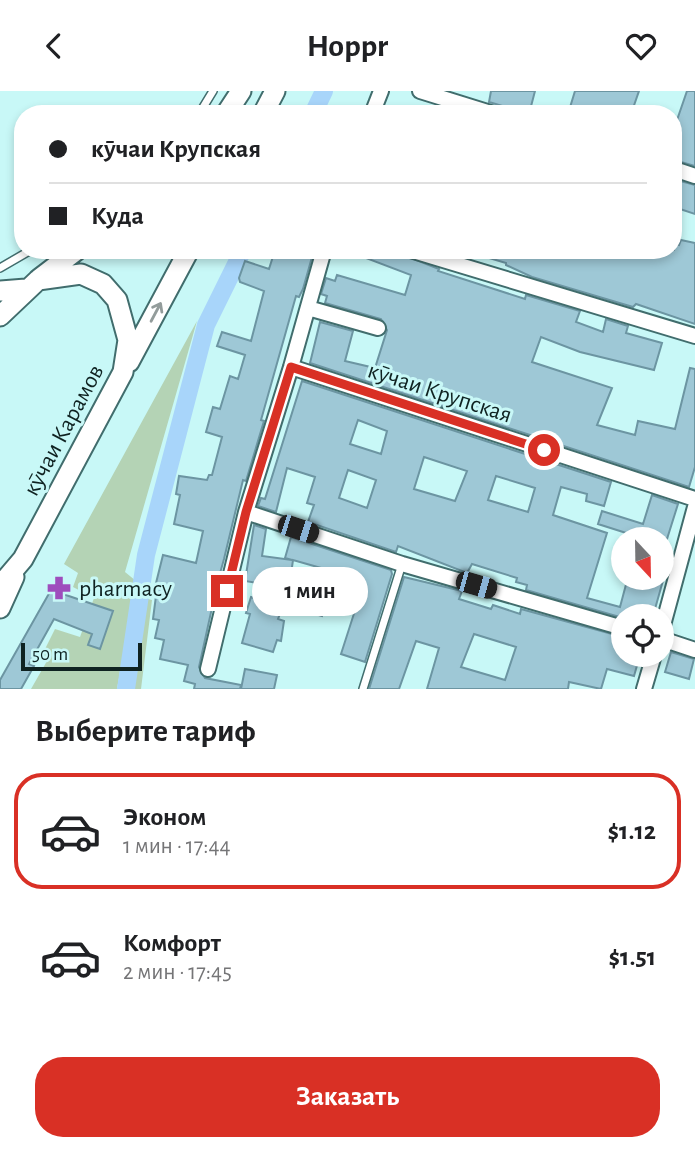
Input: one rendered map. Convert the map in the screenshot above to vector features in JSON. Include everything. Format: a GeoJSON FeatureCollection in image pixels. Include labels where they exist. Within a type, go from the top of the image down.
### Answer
{"type":"FeatureCollection","features":[{"type":"Feature","properties":{"kind":"main road"},"geometry":{"type":"LineString","coordinates":[[0,316],[32,284],[65,259]]}},
{"type":"Feature","properties":{"kind":"main road"},"geometry":{"type":"LineString","coordinates":[[123,372],[184,259]]}},
{"type":"Feature","properties":{"kind":"main road","name":"кӯчаи Карамов"},"geometry":{"type":"LineString","coordinates":[[0,291],[81,274],[103,285],[110,292],[124,317],[128,340],[123,372],[23,559],[0,586]]}},
{"type":"Feature","properties":{"kind":"main road"},"geometry":{"type":"LineString","coordinates":[[0,608],[23,559]]}},
{"type":"Feature","properties":{"kind":"street"},"geometry":{"type":"LineString","coordinates":[[420,91],[465,105]]}},
{"type":"Feature","properties":{"kind":"street"},"geometry":{"type":"LineString","coordinates":[[208,669],[246,512],[322,259]]}},
{"type":"Feature","properties":{"kind":"street"},"geometry":{"type":"LineString","coordinates":[[440,259],[695,336]]}},
{"type":"Feature","properties":{"kind":"street"},"geometry":{"type":"LineString","coordinates":[[308,308],[378,328]]}},
{"type":"Feature","properties":{"kind":"street","name":"кӯчаи Крупская"},"geometry":{"type":"LineString","coordinates":[[291,367],[695,499]]}},
{"type":"Feature","properties":{"kind":"street"},"geometry":{"type":"LineString","coordinates":[[669,604],[695,507]]}},
{"type":"Feature","properties":{"kind":"street"},"geometry":{"type":"LineString","coordinates":[[246,512],[402,563],[611,624]]}},
{"type":"Feature","properties":{"kind":"street"},"geometry":{"type":"LineString","coordinates":[[674,643],[695,650]]}},
{"type":"Feature","properties":{"kind":"street"},"geometry":{"type":"LineString","coordinates":[[644,689],[650,667]]}},
{"type":"Feature","properties":{"kind":"lane"},"geometry":{"type":"LineString","coordinates":[[0,268],[16,259]]}},
{"type":"Feature","properties":{"kind":"lane"},"geometry":{"type":"LineString","coordinates":[[363,689],[402,563]]}},
{"type":"Feature","properties":{"kind":"green space"},"geometry":{"type":"Polygon","coordinates":[[[197,321],[125,572],[136,581],[117,689],[31,689],[47,661],[41,657],[55,629],[80,637],[94,598],[73,587],[78,573],[64,564],[197,321]]]}},
{"type":"Feature","properties":{"kind":"green space"},"geometry":{"type":"Polygon","coordinates":[[[144,598],[152,600],[141,689],[131,689],[144,598]]]}},
{"type":"Feature","properties":{"kind":"building"},"geometry":{"type":"Polygon","coordinates":[[[491,91],[535,91],[531,105],[499,105],[489,102],[491,91]]]}},
{"type":"Feature","properties":{"kind":"building"},"geometry":{"type":"Polygon","coordinates":[[[575,91],[639,91],[634,105],[571,105],[575,91]]]}},
{"type":"Feature","properties":{"kind":"building"},"geometry":{"type":"Polygon","coordinates":[[[687,91],[695,91],[695,166],[682,162],[682,106],[687,91]]]}},
{"type":"Feature","properties":{"kind":"building"},"geometry":{"type":"Polygon","coordinates":[[[682,181],[695,185],[695,214],[682,210],[682,181]]]}},
{"type":"Feature","properties":{"kind":"building"},"geometry":{"type":"Polygon","coordinates":[[[682,240],[695,243],[695,324],[636,304],[633,307],[532,277],[493,259],[682,259],[682,240]]]}},
{"type":"Feature","properties":{"kind":"building"},"geometry":{"type":"Polygon","coordinates":[[[272,259],[311,259],[303,289],[299,297],[296,296],[261,420],[264,421],[246,481],[243,480],[219,577],[215,577],[213,583],[217,585],[199,667],[205,678],[241,685],[240,689],[194,689],[195,684],[184,681],[188,665],[160,659],[164,640],[155,638],[159,620],[153,619],[156,596],[153,595],[163,555],[196,563],[203,531],[174,524],[180,495],[176,494],[179,476],[207,480],[209,475],[212,475],[222,437],[206,432],[213,407],[220,409],[230,376],[238,379],[245,355],[217,346],[222,332],[251,341],[264,291],[240,282],[239,278],[245,261],[269,269],[272,259]]]}},
{"type":"Feature","properties":{"kind":"building"},"geometry":{"type":"Polygon","coordinates":[[[369,259],[414,259],[439,269],[438,271],[525,299],[526,295],[580,311],[576,322],[603,332],[606,319],[628,326],[626,333],[662,343],[654,370],[580,352],[541,337],[532,362],[612,388],[597,425],[635,435],[638,421],[675,429],[690,368],[695,369],[695,467],[689,487],[310,363],[320,322],[353,331],[345,361],[375,368],[387,330],[381,319],[325,303],[327,296],[321,294],[326,278],[335,281],[337,275],[405,295],[411,275],[369,259]]]}},
{"type":"Feature","properties":{"kind":"building"},"geometry":{"type":"Polygon","coordinates":[[[302,381],[611,482],[604,506],[586,501],[587,494],[561,487],[553,515],[607,533],[587,598],[611,605],[611,615],[526,590],[527,585],[516,582],[517,578],[472,564],[467,573],[398,546],[396,552],[308,522],[314,505],[307,503],[315,477],[287,468],[276,512],[258,506],[261,498],[265,499],[302,381]],[[358,420],[350,444],[381,454],[387,431],[358,420]],[[424,457],[414,489],[455,501],[467,471],[424,457]],[[348,470],[339,498],[367,508],[376,480],[348,470]],[[496,476],[488,500],[528,512],[535,488],[496,476]]]}},
{"type":"Feature","properties":{"kind":"building"},"geometry":{"type":"Polygon","coordinates":[[[652,495],[678,504],[671,527],[611,528],[598,524],[602,511],[643,524],[652,495]]]}},
{"type":"Feature","properties":{"kind":"building"},"geometry":{"type":"Polygon","coordinates":[[[254,525],[266,529],[262,556],[292,560],[285,558],[291,537],[391,570],[365,662],[341,654],[359,598],[330,589],[322,616],[308,612],[321,568],[293,560],[289,588],[245,581],[254,525]]]}},
{"type":"Feature","properties":{"kind":"building"},"geometry":{"type":"Polygon","coordinates":[[[404,577],[462,591],[459,599],[491,609],[493,605],[520,614],[521,609],[611,634],[611,667],[637,667],[634,676],[607,669],[601,689],[569,682],[568,689],[427,689],[439,648],[416,641],[399,689],[369,689],[404,577]],[[474,634],[461,667],[505,680],[516,647],[474,634]]]}},
{"type":"Feature","properties":{"kind":"building"},"geometry":{"type":"Polygon","coordinates":[[[51,590],[113,611],[100,649],[88,645],[92,634],[54,619],[29,664],[34,666],[21,689],[0,689],[0,680],[51,590]]]}},
{"type":"Feature","properties":{"kind":"building"},"geometry":{"type":"Polygon","coordinates":[[[625,590],[660,590],[656,604],[621,604],[625,590]]]}},
{"type":"Feature","properties":{"kind":"building"},"geometry":{"type":"Polygon","coordinates":[[[251,597],[282,609],[278,619],[284,621],[281,641],[277,640],[273,652],[242,643],[250,614],[246,613],[251,597]]]}},
{"type":"Feature","properties":{"kind":"building"},"geometry":{"type":"Polygon","coordinates":[[[674,653],[694,659],[689,679],[665,672],[666,667],[674,667],[674,653]]]}},
{"type":"Feature","properties":{"kind":"building"},"geometry":{"type":"Polygon","coordinates":[[[245,669],[277,675],[274,689],[241,689],[245,669]]]}},
{"type":"Feature","properties":{"kind":"waterway"},"geometry":{"type":"LineString","coordinates":[[317,105],[324,91]]}},
{"type":"Feature","properties":{"kind":"waterway"},"geometry":{"type":"LineString","coordinates":[[126,689],[146,555],[206,325],[239,259]]}},
{"type":"Feature","properties":{"kind":"place","name":"pharmacy"},"geometry":{"type":"Point","coordinates":[59,588]}},
{"type":"Feature","properties":{"kind":"route"},"geometry":{"type":"LineString","coordinates":[[227,591],[246,512],[291,367],[544,450]]}}]}
